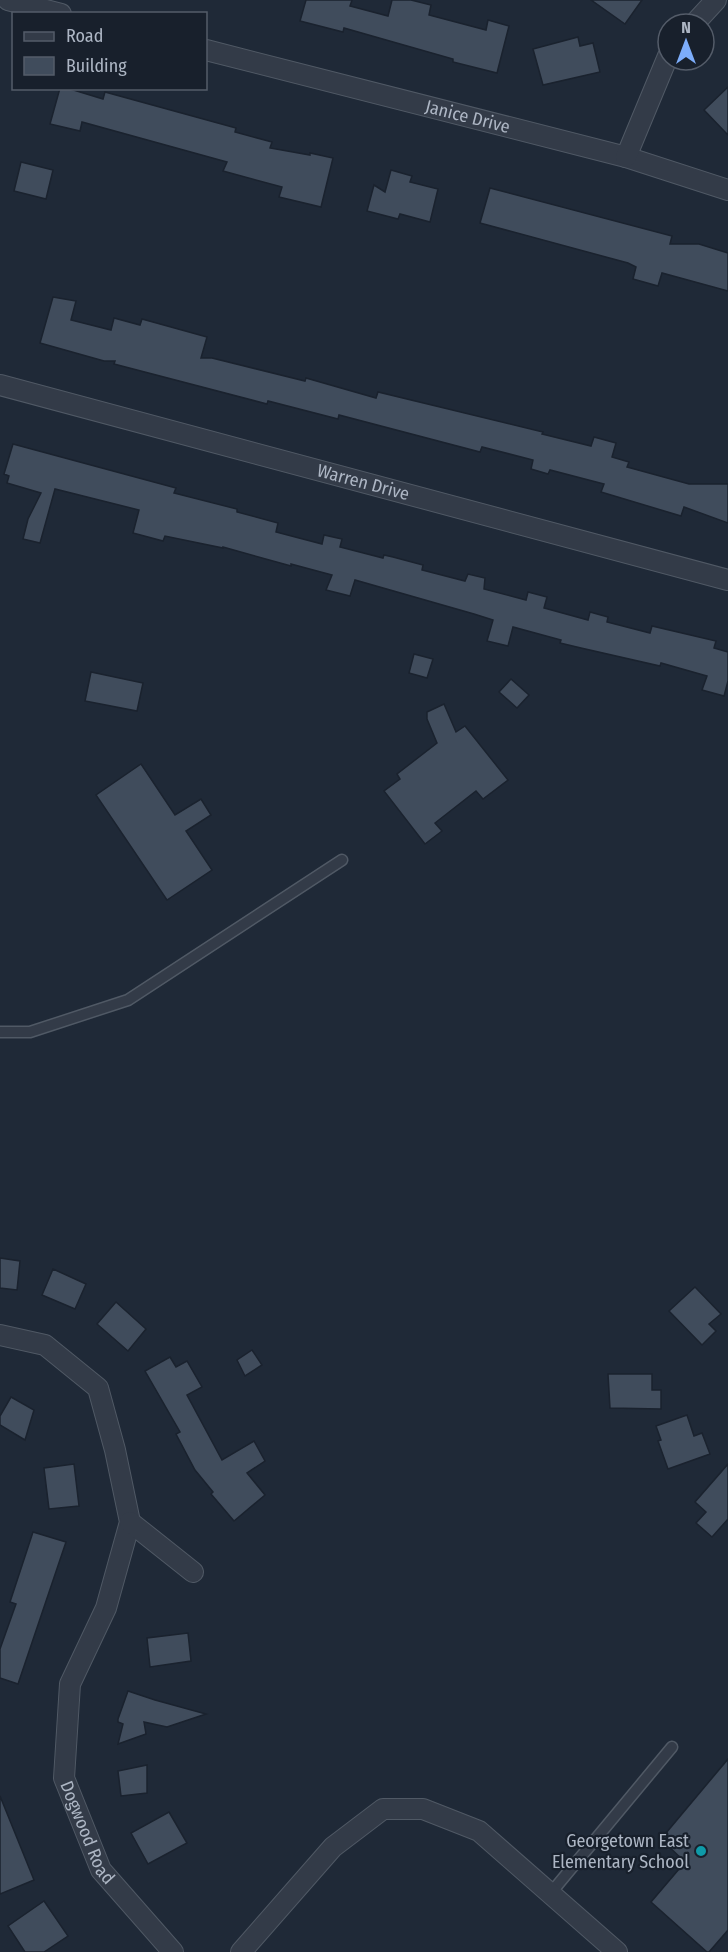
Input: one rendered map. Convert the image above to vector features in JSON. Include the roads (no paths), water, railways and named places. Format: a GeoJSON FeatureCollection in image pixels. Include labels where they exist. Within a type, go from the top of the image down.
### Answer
{"type":"FeatureCollection","features":[{"type":"Feature","properties":{"kind":"street"},"geometry":{"type":"LineString","coordinates":[[8,0],[53,12]]}},
{"type":"Feature","properties":{"kind":"street"},"geometry":{"type":"LineString","coordinates":[[705,12],[716,0]]}},
{"type":"Feature","properties":{"kind":"street","name":"Janice Drive"},"geometry":{"type":"LineString","coordinates":[[207,50],[626,157],[728,190]]}},
{"type":"Feature","properties":{"kind":"street"},"geometry":{"type":"LineString","coordinates":[[626,157],[661,72]]}},
{"type":"Feature","properties":{"kind":"street","name":"Warren Drive"},"geometry":{"type":"LineString","coordinates":[[0,385],[728,580]]}},
{"type":"Feature","properties":{"kind":"street","name":"Dogwood Road"},"geometry":{"type":"LineString","coordinates":[[0,1335],[45,1345],[98,1388],[115,1450],[130,1522],[106,1608],[70,1684],[64,1778],[101,1870],[173,1952]]}},
{"type":"Feature","properties":{"kind":"street"},"geometry":{"type":"LineString","coordinates":[[130,1522],[193,1572]]}},
{"type":"Feature","properties":{"kind":"street"},"geometry":{"type":"LineString","coordinates":[[241,1952],[333,1847],[383,1809],[423,1809],[478,1831],[617,1952]]}},
{"type":"Feature","properties":{"kind":"lane"},"geometry":{"type":"LineString","coordinates":[[0,1032],[30,1032],[128,1000],[342,860]]}},
{"type":"Feature","properties":{"kind":"lane"},"geometry":{"type":"LineString","coordinates":[[550,1894],[672,1748]]}},
{"type":"Feature","properties":{"kind":"place","name":"Georgetown East Elementary School"},"geometry":{"type":"Point","coordinates":[701,1851]}}]}
